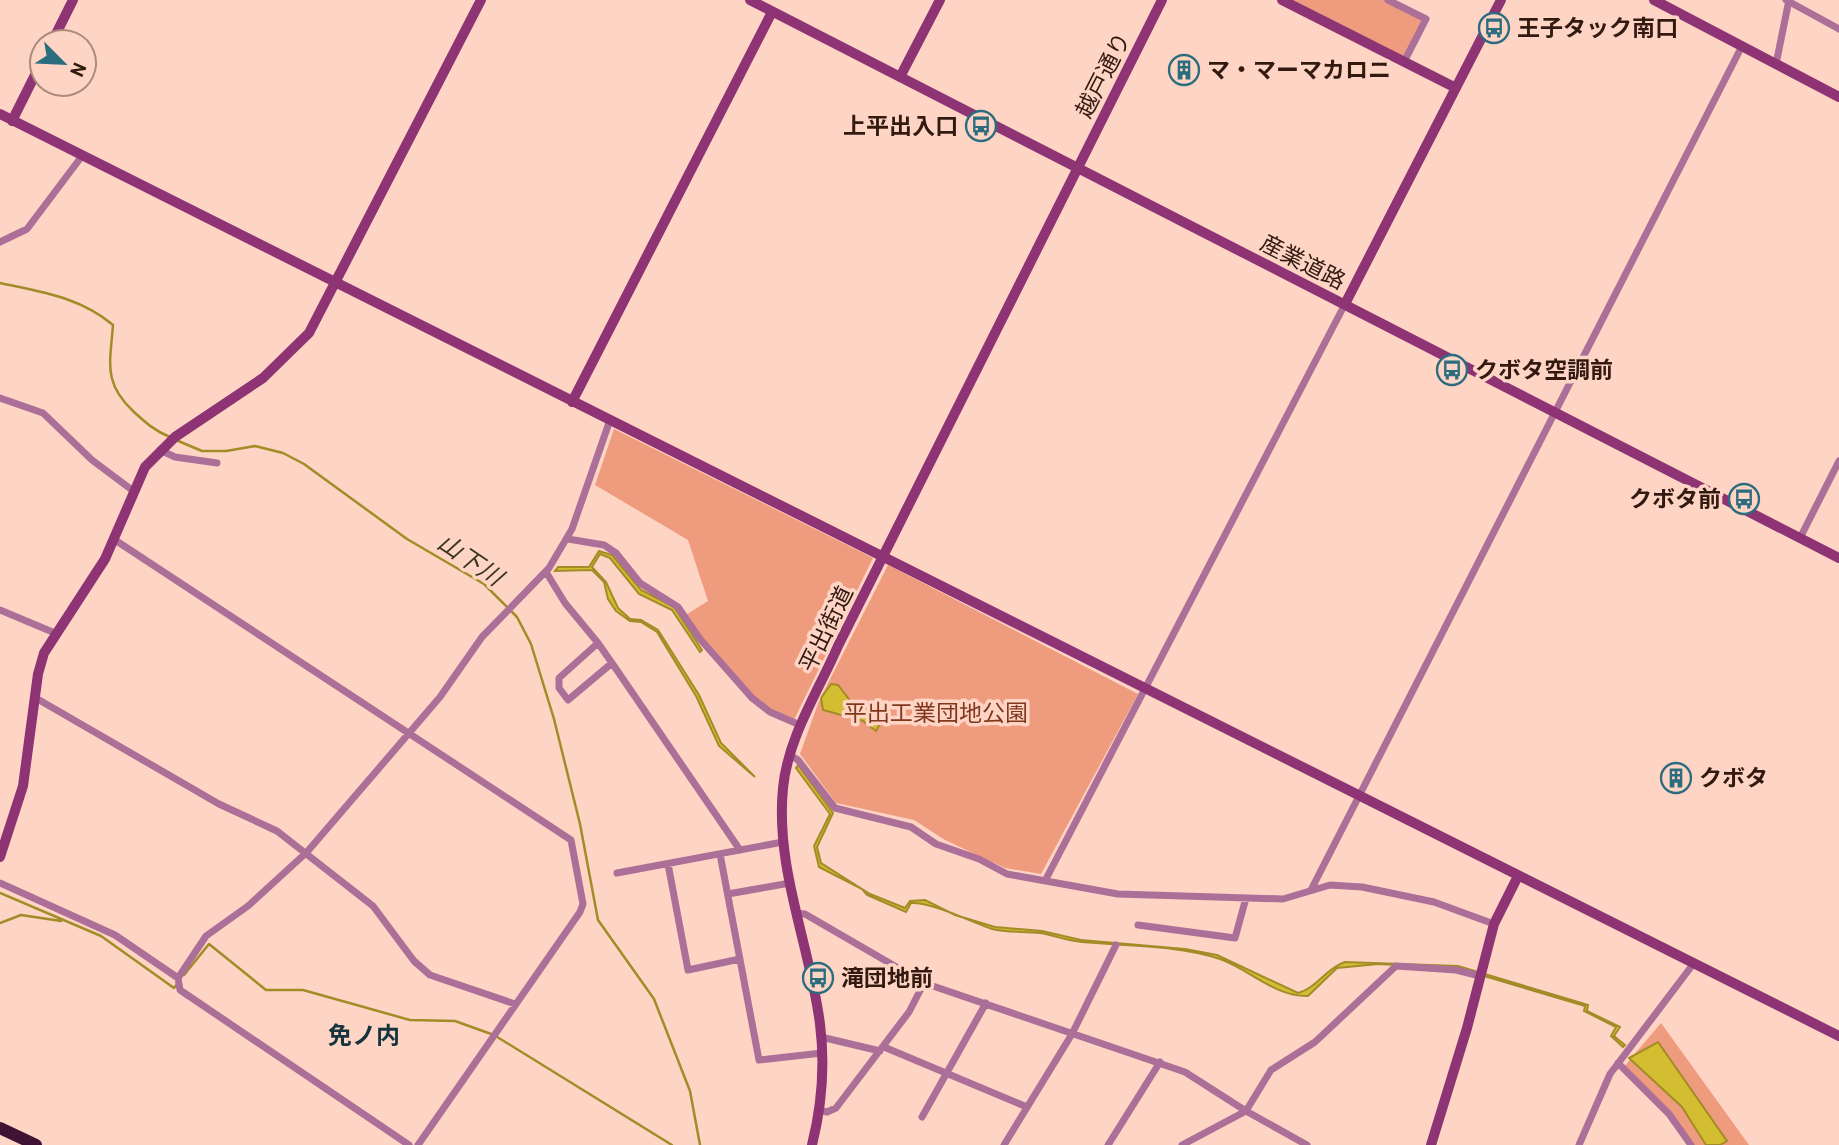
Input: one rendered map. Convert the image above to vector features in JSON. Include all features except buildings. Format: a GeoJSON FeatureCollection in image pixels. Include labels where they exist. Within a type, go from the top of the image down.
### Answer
{"type":"FeatureCollection","features":[{"type":"Feature","properties":{"kind":"highway"},"geometry":{"type":"LineString","coordinates":[[0,1128],[36,1145]]}},
{"type":"Feature","properties":{"kind":"street"},"geometry":{"type":"LineString","coordinates":[[59,28],[73,0]]}},
{"type":"Feature","properties":{"kind":"street"},"geometry":{"type":"LineString","coordinates":[[0,857],[23,786],[34,698],[44,653],[115,540],[132,489],[145,467],[160,450],[287,358],[309,333],[481,0]]}},
{"type":"Feature","properties":{"kind":"street","name":"産業道路"},"geometry":{"type":"LineString","coordinates":[[750,0],[1839,558]]}},
{"type":"Feature","properties":{"kind":"street"},"geometry":{"type":"LineString","coordinates":[[900,77],[940,0]]}},
{"type":"Feature","properties":{"kind":"street","name":"越戸通り"},"geometry":{"type":"LineString","coordinates":[[1078,168],[1162,0]]}},
{"type":"Feature","properties":{"kind":"street"},"geometry":{"type":"LineString","coordinates":[[1282,0],[1456,88]]}},
{"type":"Feature","properties":{"kind":"street"},"geometry":{"type":"LineString","coordinates":[[1388,0],[1426,19],[1404,62]]}},
{"type":"Feature","properties":{"kind":"street"},"geometry":{"type":"LineString","coordinates":[[1654,0],[1839,97]]}},
{"type":"Feature","properties":{"kind":"street"},"geometry":{"type":"LineString","coordinates":[[1046,879],[1147,690],[1498,1]]}},
{"type":"Feature","properties":{"kind":"street"},"geometry":{"type":"LineString","coordinates":[[1776,64],[1788,1],[1839,29]]}},
{"type":"Feature","properties":{"kind":"street"},"geometry":{"type":"LineString","coordinates":[[572,402],[772,12]]}},
{"type":"Feature","properties":{"kind":"street"},"geometry":{"type":"LineString","coordinates":[[1311,890],[1742,46]]}},
{"type":"Feature","properties":{"kind":"street"},"geometry":{"type":"LineString","coordinates":[[12,121],[28,89]]}},
{"type":"Feature","properties":{"kind":"street"},"geometry":{"type":"LineString","coordinates":[[0,114],[1839,1036]]}},
{"type":"Feature","properties":{"kind":"street"},"geometry":{"type":"LineString","coordinates":[[0,243],[27,229],[82,156]]}},
{"type":"Feature","properties":{"kind":"street","name":"平出街道"},"geometry":{"type":"LineString","coordinates":[[812,1145],[820,1110],[822,1053],[783,842],[783,786],[790,755],[800,725],[1078,168]]}},
{"type":"Feature","properties":{"kind":"street"},"geometry":{"type":"LineString","coordinates":[[0,398],[43,413],[92,460],[132,489]]}},
{"type":"Feature","properties":{"kind":"street"},"geometry":{"type":"LineString","coordinates":[[409,1145],[180,990],[178,978],[206,936],[248,906],[307,852],[440,697],[482,637],[546,572],[568,539],[610,420]]}},
{"type":"Feature","properties":{"kind":"street"},"geometry":{"type":"LineString","coordinates":[[160,450],[175,457],[217,463]]}},
{"type":"Feature","properties":{"kind":"street"},"geometry":{"type":"LineString","coordinates":[[1800,538],[1839,461]]}},
{"type":"Feature","properties":{"kind":"street"},"geometry":{"type":"LineString","coordinates":[[568,539],[604,545],[617,553],[640,583],[678,607],[699,639],[752,698],[771,712],[800,725]]}},
{"type":"Feature","properties":{"kind":"street"},"geometry":{"type":"LineString","coordinates":[[115,540],[571,841],[583,904],[418,1145]]}},
{"type":"Feature","properties":{"kind":"street"},"geometry":{"type":"LineString","coordinates":[[546,572],[565,603],[598,643],[740,850]]}},
{"type":"Feature","properties":{"kind":"street"},"geometry":{"type":"LineString","coordinates":[[0,610],[55,633]]}},
{"type":"Feature","properties":{"kind":"street"},"geometry":{"type":"LineString","coordinates":[[598,643],[559,678],[559,688],[568,701],[611,663]]}},
{"type":"Feature","properties":{"kind":"street"},"geometry":{"type":"LineString","coordinates":[[34,698],[219,804],[276,831],[307,852],[373,906],[414,961],[430,975],[515,1004]]}},
{"type":"Feature","properties":{"kind":"street"},"geometry":{"type":"LineString","coordinates":[[790,755],[798,760],[835,808],[911,827],[936,844],[979,859],[1007,874],[1046,879],[1105,893],[1283,899],[1330,885],[1362,887],[1434,902],[1494,924]]}},
{"type":"Feature","properties":{"kind":"street"},"geometry":{"type":"LineString","coordinates":[[617,873],[783,842]]}},
{"type":"Feature","properties":{"kind":"street"},"geometry":{"type":"LineString","coordinates":[[720,854],[759,1060],[822,1053]]}},
{"type":"Feature","properties":{"kind":"street"},"geometry":{"type":"LineString","coordinates":[[668,864],[688,970],[740,959]]}},
{"type":"Feature","properties":{"kind":"street"},"geometry":{"type":"LineString","coordinates":[[1432,1145],[1494,924],[1518,876]]}},
{"type":"Feature","properties":{"kind":"street"},"geometry":{"type":"LineString","coordinates":[[0,883],[115,935],[178,978]]}},
{"type":"Feature","properties":{"kind":"street"},"geometry":{"type":"LineString","coordinates":[[728,894],[790,883]]}},
{"type":"Feature","properties":{"kind":"street"},"geometry":{"type":"LineString","coordinates":[[1138,925],[1235,938],[1246,898]]}},
{"type":"Feature","properties":{"kind":"street"},"geometry":{"type":"LineString","coordinates":[[796,913],[805,914],[924,983],[1160,1062],[1204,1082],[1246,1111],[1307,1145]]}},
{"type":"Feature","properties":{"kind":"street"},"geometry":{"type":"LineString","coordinates":[[1004,1145],[1072,1034],[1116,945]]}},
{"type":"Feature","properties":{"kind":"street"},"geometry":{"type":"LineString","coordinates":[[1579,1145],[1610,1074],[1694,963]]}},
{"type":"Feature","properties":{"kind":"street"},"geometry":{"type":"LineString","coordinates":[[1182,1145],[1246,1111],[1271,1070],[1315,1042],[1396,967],[1456,970],[1480,976]]}},
{"type":"Feature","properties":{"kind":"street"},"geometry":{"type":"LineString","coordinates":[[820,1110],[827,1112],[836,1108],[882,1049],[924,983]]}},
{"type":"Feature","properties":{"kind":"street"},"geometry":{"type":"LineString","coordinates":[[922,1117],[986,1003]]}},
{"type":"Feature","properties":{"kind":"street"},"geometry":{"type":"LineString","coordinates":[[821,1037],[882,1049],[1027,1107]]}},
{"type":"Feature","properties":{"kind":"street"},"geometry":{"type":"LineString","coordinates":[[1108,1145],[1160,1062]]}},
{"type":"Feature","properties":{"kind":"street"},"geometry":{"type":"LineString","coordinates":[[1618,1063],[1669,1114],[1691,1145]]}},
{"type":"Feature","properties":{"kind":"green space"},"geometry":{"type":"Polygon","coordinates":[[[1293,0],[1385,0],[1424,20],[1404,57],[1293,0]]]}},
{"type":"Feature","properties":{"kind":"green space"},"geometry":{"type":"Polygon","coordinates":[[[614,429],[873,558],[793,722],[760,702],[732,676],[684,616],[708,601],[688,540],[595,485],[614,429]]]}},
{"type":"Feature","properties":{"kind":"green space","name":"平出工業団地公園"},"geometry":{"type":"Polygon","coordinates":[[[888,565],[1138,694],[1041,874],[1005,868],[945,840],[914,820],[836,803],[800,754],[819,701],[888,565]]]}},
{"type":"Feature","properties":{"kind":"green space"},"geometry":{"type":"Polygon","coordinates":[[[1661,1023],[1749,1145],[1691,1145],[1678,1124],[1623,1068],[1661,1023]]]}},
{"type":"Feature","properties":{"kind":"shaded area"},"geometry":{"type":"Polygon","coordinates":[[[599,551],[612,555],[641,590],[674,607],[702,650],[700,652],[672,610],[639,594],[610,558],[600,554],[592,567],[606,582],[618,608],[630,619],[641,620],[658,630],[699,695],[721,743],[755,777],[719,746],[696,696],[657,632],[641,622],[630,621],[616,611],[608,599],[604,582],[592,570],[555,571],[558,567],[589,567],[599,551]]]}},
{"type":"Feature","properties":{"kind":"shaded area"},"geometry":{"type":"Polygon","coordinates":[[[831,684],[838,685],[852,703],[865,706],[881,722],[876,731],[863,721],[823,710],[821,698],[831,684]]]}},
{"type":"Feature","properties":{"kind":"shaded area"},"geometry":{"type":"Polygon","coordinates":[[[798,765],[833,813],[817,847],[821,863],[870,894],[905,908],[910,901],[925,900],[949,912],[911,903],[906,912],[867,895],[862,889],[819,867],[814,846],[830,814],[796,768],[798,765]]]}},
{"type":"Feature","properties":{"kind":"shaded area"},"geometry":{"type":"Polygon","coordinates":[[[962,917],[995,927],[1042,931],[1081,940],[1185,949],[1217,955],[1298,993],[1311,987],[1345,962],[1458,966],[1588,1005],[1587,1011],[1620,1027],[1614,1036],[1625,1045],[1623,1047],[1611,1036],[1616,1027],[1584,1011],[1585,1006],[1457,968],[1378,964],[1337,968],[1308,996],[1296,995],[1273,987],[1220,959],[1203,954],[1076,941],[1040,933],[998,930],[962,917]]]}},
{"type":"Feature","properties":{"kind":"shaded area"},"geometry":{"type":"Polygon","coordinates":[[[1658,1042],[1727,1141],[1720,1145],[1706,1145],[1682,1107],[1629,1058],[1658,1042]]]}},
{"type":"Feature","properties":{"kind":"waterway","name":"山下川"},"geometry":{"type":"LineString","coordinates":[[0,283],[74,302],[113,325],[110,362],[117,392],[143,420],[170,437]]}},
{"type":"Feature","properties":{"kind":"waterway","name":"山下川"},"geometry":{"type":"LineString","coordinates":[[176,440],[202,451],[226,451],[255,446],[283,453],[304,464],[407,539],[484,584],[517,617],[531,644],[554,719],[580,824],[598,920],[654,999],[690,1091],[700,1145]]}},
{"type":"Feature","properties":{"kind":"waterway"},"geometry":{"type":"LineString","coordinates":[[0,893],[101,936],[174,988],[178,983]]}},
{"type":"Feature","properties":{"kind":"waterway"},"geometry":{"type":"LineString","coordinates":[[0,923],[21,915],[61,921]]}},
{"type":"Feature","properties":{"kind":"waterway"},"geometry":{"type":"LineString","coordinates":[[184,975],[209,944],[266,990],[303,990],[410,1020],[455,1021],[494,1035],[672,1145]]}},
{"type":"Feature","properties":{"kind":"place","name":"王子タック南口"},"geometry":{"type":"Point","coordinates":[1494,28]}},
{"type":"Feature","properties":{"kind":"place","name":"マ・マーマカロニ"},"geometry":{"type":"Point","coordinates":[1184,70]}},
{"type":"Feature","properties":{"kind":"place","name":"上平出入口"},"geometry":{"type":"Point","coordinates":[981,126]}},
{"type":"Feature","properties":{"kind":"place","name":"クボタ空調前"},"geometry":{"type":"Point","coordinates":[1452,370]}},
{"type":"Feature","properties":{"kind":"place","name":"クボタ前"},"geometry":{"type":"Point","coordinates":[1744,499]}},
{"type":"Feature","properties":{"kind":"place","name":"クボタ"},"geometry":{"type":"Point","coordinates":[1676,778]}},
{"type":"Feature","properties":{"kind":"place","name":"滝団地前"},"geometry":{"type":"Point","coordinates":[818,978]}},
{"type":"Feature","properties":{"kind":"district","name":"免ノ内"},"geometry":{"type":"Point","coordinates":[364,1036]}}]}
